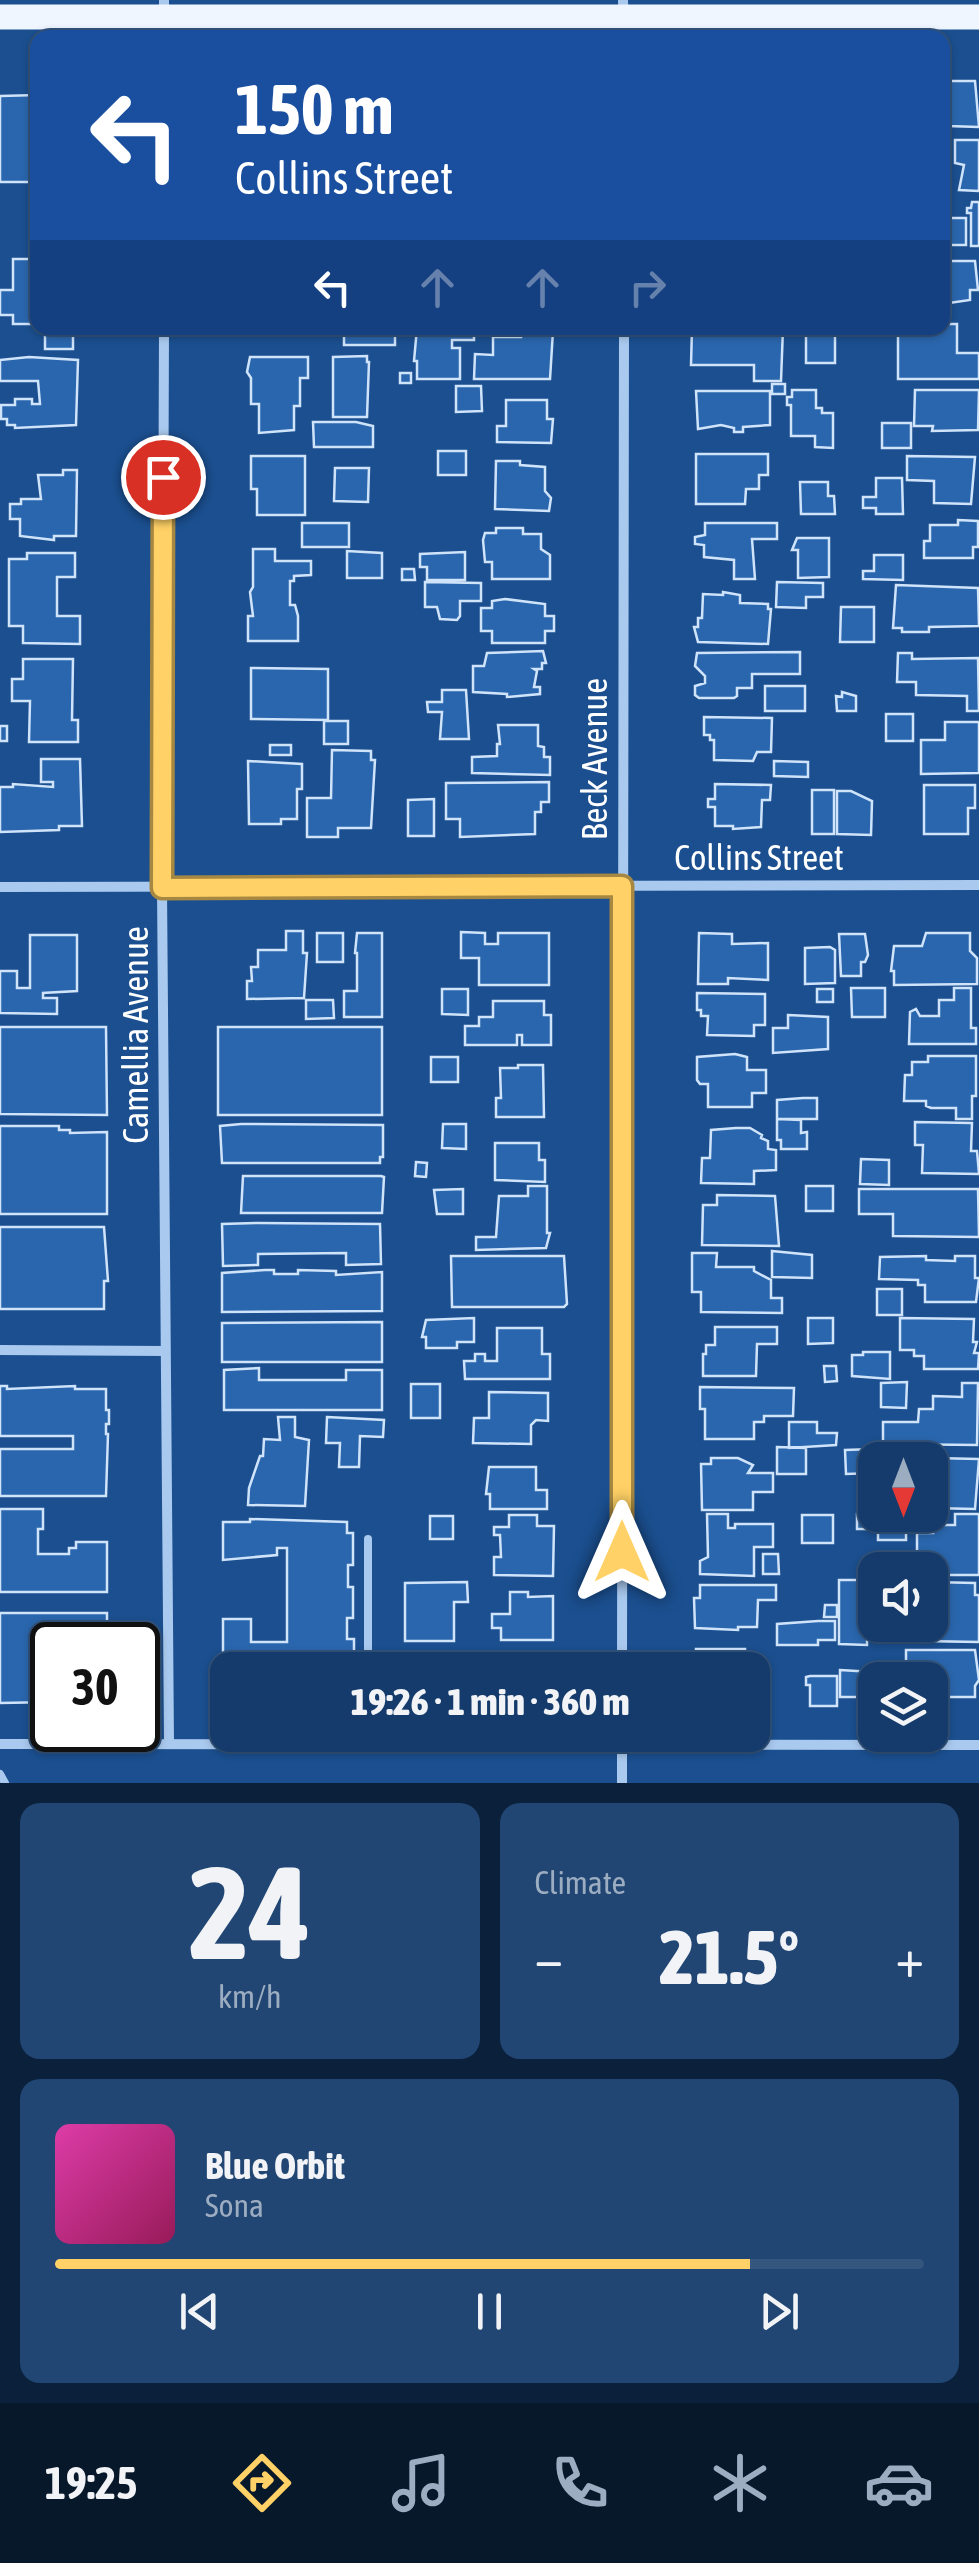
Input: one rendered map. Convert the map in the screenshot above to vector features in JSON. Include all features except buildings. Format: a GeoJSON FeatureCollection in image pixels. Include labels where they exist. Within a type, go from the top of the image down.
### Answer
{"type":"FeatureCollection","features":[{"type":"Feature","properties":{"kind":"main road"},"geometry":{"type":"LineString","coordinates":[[0,17],[979,17]]}},
{"type":"Feature","properties":{"kind":"street","name":"Camellia Avenue"},"geometry":{"type":"LineString","coordinates":[[164,335],[162,888],[169,1743]]}},
{"type":"Feature","properties":{"kind":"street","name":"Beck Avenue"},"geometry":{"type":"LineString","coordinates":[[622,1652],[624,335]]}},
{"type":"Feature","properties":{"kind":"street","name":"Collins Street"},"geometry":{"type":"LineString","coordinates":[[0,886],[979,885]]}},
{"type":"Feature","properties":{"kind":"street"},"geometry":{"type":"LineString","coordinates":[[0,1350],[165,1351]]}},
{"type":"Feature","properties":{"kind":"street"},"geometry":{"type":"LineString","coordinates":[[770,1741],[979,1745]]}},
{"type":"Feature","properties":{"kind":"street"},"geometry":{"type":"LineString","coordinates":[[0,1744],[210,1742]]}},
{"type":"Feature","properties":{"kind":"street"},"geometry":{"type":"LineString","coordinates":[[622,1752],[622,1783]]}},
{"type":"Feature","properties":{"kind":"lane"},"geometry":{"type":"LineString","coordinates":[[368,1539],[368,1652]]}},
{"type":"Feature","properties":{"kind":"lane"},"geometry":{"type":"LineString","coordinates":[[0,1774],[5,1783]]}},
{"type":"Feature","properties":{"kind":"route"},"geometry":{"type":"LineString","coordinates":[[163,477],[162,888],[622,886],[622,1552]]}}]}
